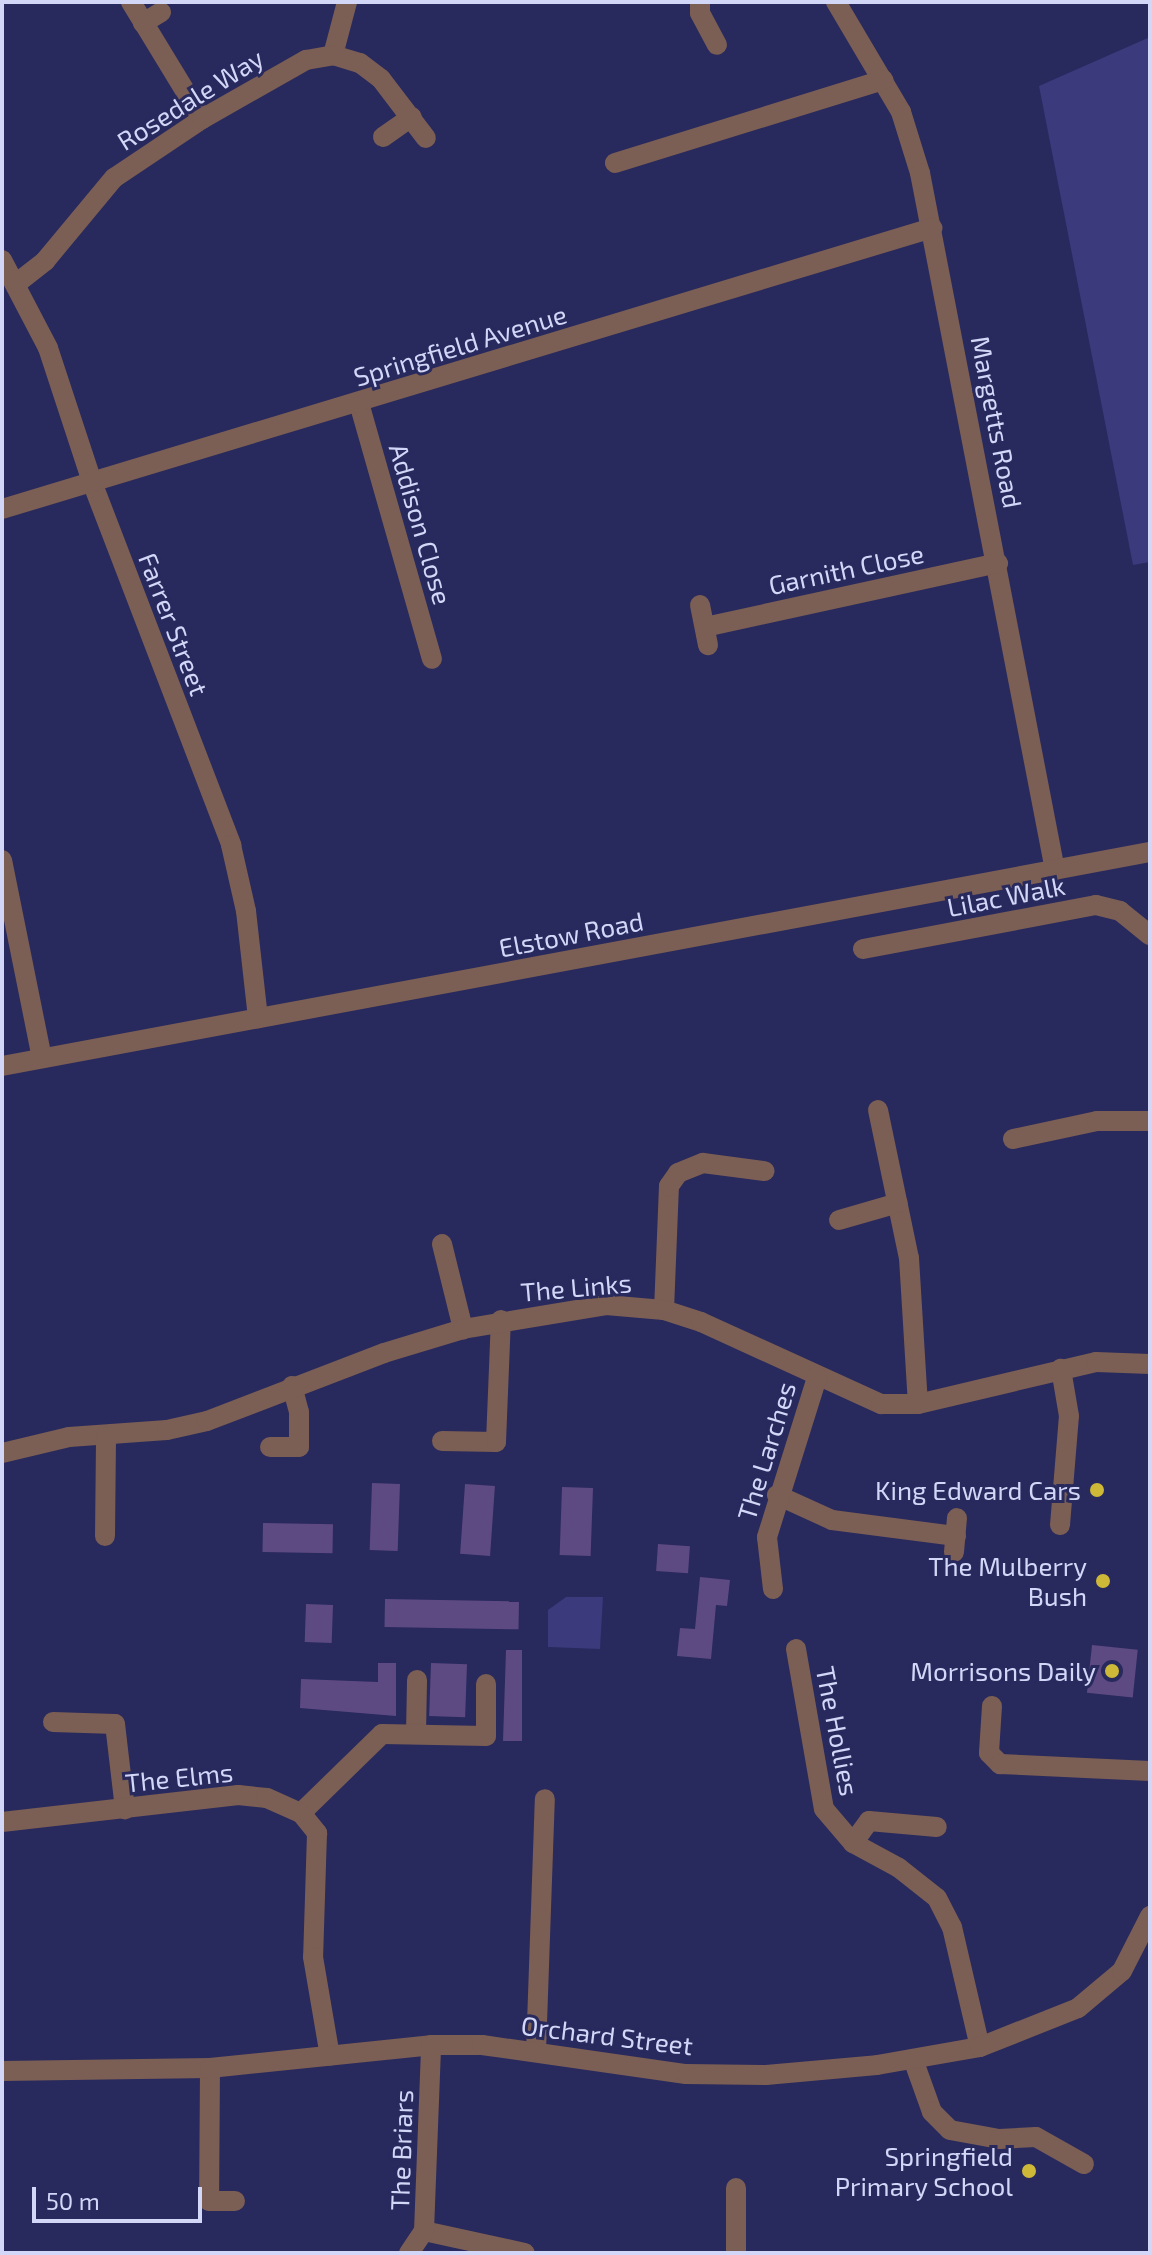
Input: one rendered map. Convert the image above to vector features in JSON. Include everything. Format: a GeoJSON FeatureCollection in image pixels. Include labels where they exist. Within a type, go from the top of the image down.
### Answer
{"type":"FeatureCollection","features":[{"type":"Feature","properties":{"kind":"street"},"geometry":{"type":"LineString","coordinates":[[131,2],[152,18],[202,119]]}},
{"type":"Feature","properties":{"kind":"street"},"geometry":{"type":"LineString","coordinates":[[347,2],[333,55],[360,63],[381,79],[426,138]]}},
{"type":"Feature","properties":{"kind":"street"},"geometry":{"type":"LineString","coordinates":[[700,2],[700,13],[717,45]]}},
{"type":"Feature","properties":{"kind":"street","name":"Margetts Road"},"geometry":{"type":"LineString","coordinates":[[836,2],[901,112],[932,228],[1055,870]]}},
{"type":"Feature","properties":{"kind":"street","name":"Rosedale Way"},"geometry":{"type":"LineString","coordinates":[[17,283],[45,261],[114,178],[202,119],[306,60],[333,55]]}},
{"type":"Feature","properties":{"kind":"street"},"geometry":{"type":"LineString","coordinates":[[615,163],[883,80]]}},
{"type":"Feature","properties":{"kind":"street"},"geometry":{"type":"LineString","coordinates":[[383,137],[412,117]]}},
{"type":"Feature","properties":{"kind":"street","name":"Springfield Avenue"},"geometry":{"type":"LineString","coordinates":[[2,509],[932,228]]}},
{"type":"Feature","properties":{"kind":"street","name":"Farrer Street"},"geometry":{"type":"LineString","coordinates":[[2,260],[17,283],[48,348],[92,482],[231,845],[246,911],[258,1018]]}},
{"type":"Feature","properties":{"kind":"street","name":"Addison Close"},"geometry":{"type":"LineString","coordinates":[[359,403],[432,659]]}},
{"type":"Feature","properties":{"kind":"street","name":"Garnith Close"},"geometry":{"type":"LineString","coordinates":[[700,605],[706,636],[998,563]]}},
{"type":"Feature","properties":{"kind":"street","name":"Elstow Road"},"geometry":{"type":"LineString","coordinates":[[2,1066],[1150,852]]}},
{"type":"Feature","properties":{"kind":"street"},"geometry":{"type":"LineString","coordinates":[[2,860],[42,1058]]}},
{"type":"Feature","properties":{"kind":"street","name":"Lilac Walk"},"geometry":{"type":"LineString","coordinates":[[863,949],[896,954],[1096,905],[1120,911],[1150,935]]}},
{"type":"Feature","properties":{"kind":"street"},"geometry":{"type":"LineString","coordinates":[[878,1110],[897,1147],[898,1203],[909,1258],[918,1404]]}},
{"type":"Feature","properties":{"kind":"street"},"geometry":{"type":"LineString","coordinates":[[1013,1139],[1097,1121],[1150,1121]]}},
{"type":"Feature","properties":{"kind":"street"},"geometry":{"type":"LineString","coordinates":[[664,1310],[669,1186],[678,1173],[703,1163],[764,1171]]}},
{"type":"Feature","properties":{"kind":"street"},"geometry":{"type":"LineString","coordinates":[[839,1220],[898,1203]]}},
{"type":"Feature","properties":{"kind":"street"},"geometry":{"type":"LineString","coordinates":[[442,1244],[463,1329]]}},
{"type":"Feature","properties":{"kind":"street","name":"The Links"},"geometry":{"type":"LineString","coordinates":[[2,1453],[69,1437],[106,1436],[207,1421],[292,1386],[463,1329],[501,1320],[606,1305],[664,1310],[881,1404],[918,1404],[1096,1362],[1150,1364]]}},
{"type":"Feature","properties":{"kind":"street"},"geometry":{"type":"LineString","coordinates":[[442,1441],[496,1442],[501,1320]]}},
{"type":"Feature","properties":{"kind":"street"},"geometry":{"type":"LineString","coordinates":[[1060,1525],[1069,1416],[1061,1369]]}},
{"type":"Feature","properties":{"kind":"street","name":"The Larches"},"geometry":{"type":"LineString","coordinates":[[773,1589],[767,1537],[777,1495],[817,1377]]}},
{"type":"Feature","properties":{"kind":"street"},"geometry":{"type":"LineString","coordinates":[[270,1447],[299,1447],[299,1412],[292,1386]]}},
{"type":"Feature","properties":{"kind":"street"},"geometry":{"type":"LineString","coordinates":[[105,1536],[106,1436]]}},
{"type":"Feature","properties":{"kind":"street"},"geometry":{"type":"LineString","coordinates":[[777,1495],[832,1520],[956,1535]]}},
{"type":"Feature","properties":{"kind":"street","name":"The Hollies"},"geometry":{"type":"LineString","coordinates":[[796,1649],[824,1809],[853,1843],[899,1868],[937,1898],[952,1927],[980,2047]]}},
{"type":"Feature","properties":{"kind":"street"},"geometry":{"type":"LineString","coordinates":[[416,1734],[417,1680]]}},
{"type":"Feature","properties":{"kind":"street"},"geometry":{"type":"LineString","coordinates":[[330,2056],[313,1957],[317,1833],[301,1813],[382,1734],[486,1736],[486,1684]]}},
{"type":"Feature","properties":{"kind":"street"},"geometry":{"type":"LineString","coordinates":[[992,1706],[989,1753],[1000,1764],[1150,1771]]}},
{"type":"Feature","properties":{"kind":"street"},"geometry":{"type":"LineString","coordinates":[[53,1722],[115,1724],[125,1809]]}},
{"type":"Feature","properties":{"kind":"street","name":"The Elms"},"geometry":{"type":"LineString","coordinates":[[2,1822],[238,1795],[267,1798],[301,1813]]}},
{"type":"Feature","properties":{"kind":"street"},"geometry":{"type":"LineString","coordinates":[[536,2052],[545,1799]]}},
{"type":"Feature","properties":{"kind":"street"},"geometry":{"type":"LineString","coordinates":[[853,1843],[869,1821],[937,1827]]}},
{"type":"Feature","properties":{"kind":"street","name":"Orchard Street"},"geometry":{"type":"LineString","coordinates":[[2,2071],[210,2068],[431,2045],[536,2052],[607,2065],[726,2075],[825,2072],[980,2047],[1078,2008],[1122,1971],[1150,1916]]}},
{"type":"Feature","properties":{"kind":"street","name":"The Briars"},"geometry":{"type":"LineString","coordinates":[[409,2253],[424,2231],[431,2045]]}},
{"type":"Feature","properties":{"kind":"street"},"geometry":{"type":"LineString","coordinates":[[913,2059],[927,2101],[950,2130],[999,2139],[1036,2137],[1084,2164]]}},
{"type":"Feature","properties":{"kind":"street"},"geometry":{"type":"LineString","coordinates":[[210,2068],[209,2201],[235,2201]]}},
{"type":"Feature","properties":{"kind":"street"},"geometry":{"type":"LineString","coordinates":[[736,2188],[736,2253]]}},
{"type":"Feature","properties":{"kind":"street"},"geometry":{"type":"LineString","coordinates":[[424,2231],[525,2253]]}},
{"type":"Feature","properties":{"kind":"shaded area"},"geometry":{"type":"Polygon","coordinates":[[[1150,37],[1150,562],[1133,565],[1039,86],[1150,37]]]}},
{"type":"Feature","properties":{"kind":"shaded area"},"geometry":{"type":"Polygon","coordinates":[[[566,1597],[603,1597],[600,1649],[548,1647],[548,1610],[566,1597]]]}},
{"type":"Feature","properties":{"kind":"building"},"geometry":{"type":"Polygon","coordinates":[[[372,1483],[400,1484],[398,1551],[370,1550],[372,1483]]]}},
{"type":"Feature","properties":{"kind":"building"},"geometry":{"type":"Polygon","coordinates":[[[465,1484],[495,1486],[490,1556],[460,1554],[465,1484]]]}},
{"type":"Feature","properties":{"kind":"building"},"geometry":{"type":"Polygon","coordinates":[[[562,1487],[593,1488],[591,1556],[560,1555],[562,1487]]]}},
{"type":"Feature","properties":{"kind":"building"},"geometry":{"type":"Polygon","coordinates":[[[263,1523],[333,1524],[332,1553],[262,1552],[263,1523]]]}},
{"type":"Feature","properties":{"kind":"building"},"geometry":{"type":"Polygon","coordinates":[[[658,1544],[690,1546],[688,1573],[656,1571],[658,1544]]]}},
{"type":"Feature","properties":{"kind":"building"},"geometry":{"type":"Polygon","coordinates":[[[700,1577],[730,1580],[727,1606],[716,1605],[711,1659],[677,1656],[680,1628],[695,1629],[700,1577]]]}},
{"type":"Feature","properties":{"kind":"building"},"geometry":{"type":"Polygon","coordinates":[[[385,1599],[519,1601],[518,1629],[385,1627],[385,1599]]]}},
{"type":"Feature","properties":{"kind":"building"},"geometry":{"type":"Polygon","coordinates":[[[306,1604],[333,1605],[332,1643],[305,1642],[306,1604]]]}},
{"type":"Feature","properties":{"kind":"building","name":"Morrisons Daily"},"geometry":{"type":"Polygon","coordinates":[[[1092,1645],[1138,1650],[1133,1698],[1087,1693],[1092,1645]]]}},
{"type":"Feature","properties":{"kind":"building"},"geometry":{"type":"Polygon","coordinates":[[[506,1650],[522,1650],[522,1741],[503,1741],[506,1650]]]}},
{"type":"Feature","properties":{"kind":"building"},"geometry":{"type":"Polygon","coordinates":[[[378,1663],[396,1663],[396,1716],[300,1708],[301,1679],[378,1682],[378,1663]]]}},
{"type":"Feature","properties":{"kind":"building"},"geometry":{"type":"Polygon","coordinates":[[[431,1663],[467,1664],[465,1717],[429,1716],[431,1663]]]}},
{"type":"Feature","properties":{"kind":"place","name":"King Edward Cars"},"geometry":{"type":"Point","coordinates":[1097,1490]}},
{"type":"Feature","properties":{"kind":"place","name":"The Mulberry Bush"},"geometry":{"type":"Point","coordinates":[1103,1581]}},
{"type":"Feature","properties":{"kind":"place","name":"Morrisons Daily"},"geometry":{"type":"Point","coordinates":[1112,1671]}},
{"type":"Feature","properties":{"kind":"place","name":"Springfield Primary School"},"geometry":{"type":"Point","coordinates":[1029,2171]}}]}
